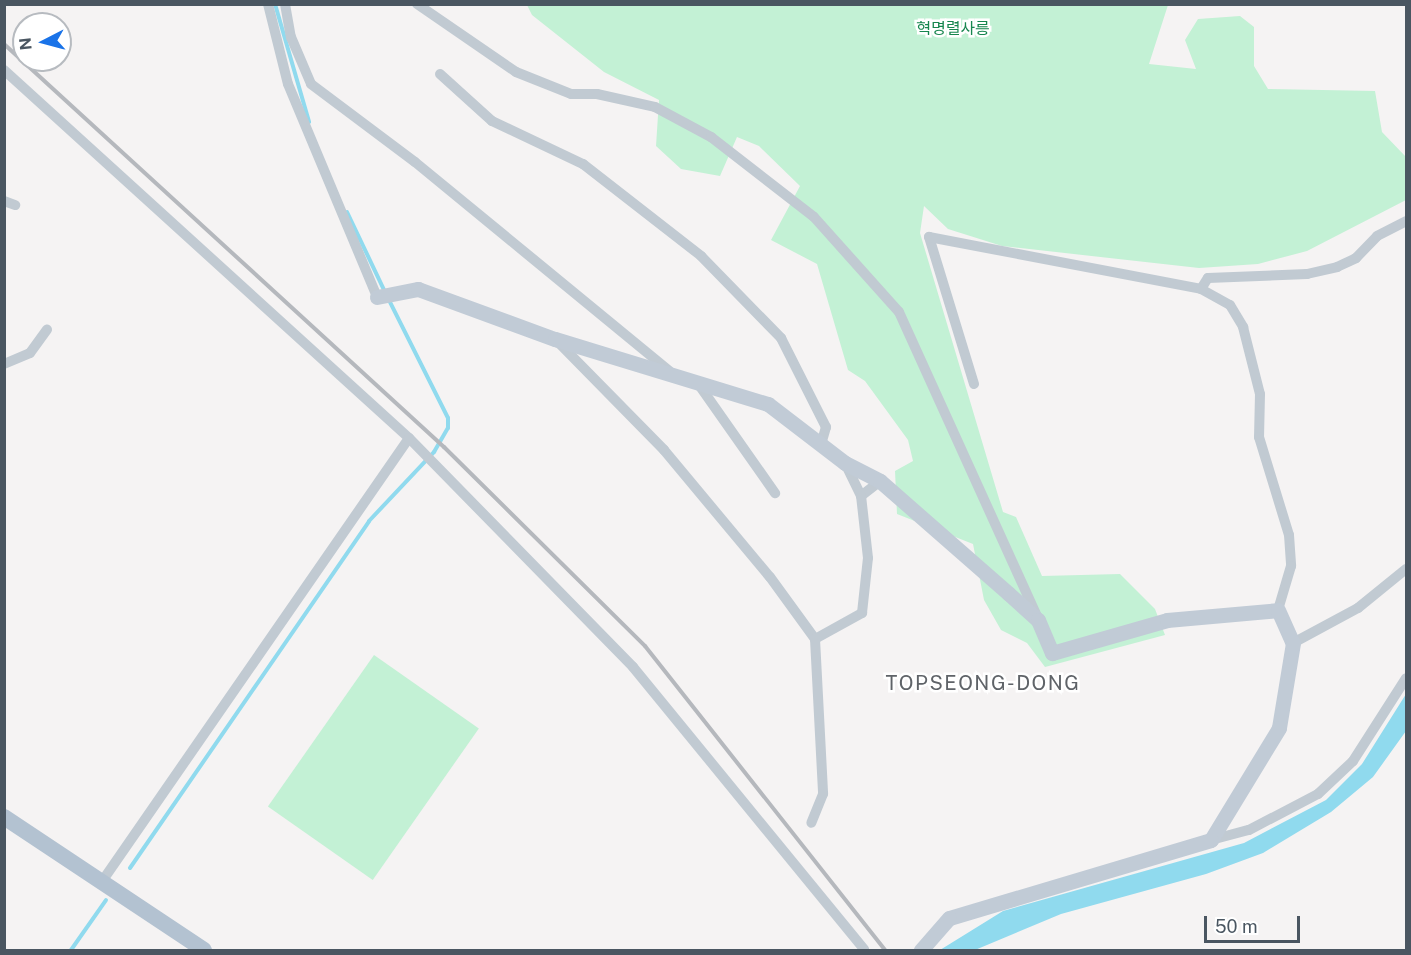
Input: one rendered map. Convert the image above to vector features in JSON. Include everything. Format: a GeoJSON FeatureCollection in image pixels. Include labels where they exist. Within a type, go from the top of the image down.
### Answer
{"type":"FeatureCollection","features":[{"type":"Feature","properties":{"kind":"main road"},"geometry":{"type":"LineString","coordinates":[[4,817],[103,880],[204,951]]}},
{"type":"Feature","properties":{"kind":"street"},"geometry":{"type":"LineString","coordinates":[[268,4],[288,84],[384,294],[418,289],[555,339],[768,404],[845,463],[880,481],[1038,620]]}},
{"type":"Feature","properties":{"kind":"street"},"geometry":{"type":"LineString","coordinates":[[285,4],[291,37],[311,84],[415,162],[674,375]]}},
{"type":"Feature","properties":{"kind":"street"},"geometry":{"type":"LineString","coordinates":[[417,4],[516,72],[571,94],[597,94],[655,107],[711,137],[814,217],[898,312],[1052,653],[1167,620],[1278,610]]}},
{"type":"Feature","properties":{"kind":"street"},"geometry":{"type":"LineString","coordinates":[[4,70],[429,457],[633,668],[864,949]]}},
{"type":"Feature","properties":{"kind":"street"},"geometry":{"type":"LineString","coordinates":[[440,74],[492,121],[583,164],[701,256],[781,338],[826,427],[821,444]]}},
{"type":"Feature","properties":{"kind":"street"},"geometry":{"type":"LineString","coordinates":[[1201,289],[1208,278],[1298,275],[1337,267],[1356,258],[1377,236],[1407,221]]}},
{"type":"Feature","properties":{"kind":"street"},"geometry":{"type":"LineString","coordinates":[[974,384],[929,237],[1201,289],[1230,305],[1243,327],[1260,394],[1259,437],[1289,535],[1292,566],[1278,610],[1293,643],[1279,728],[1211,840]]}},
{"type":"Feature","properties":{"kind":"street"},"geometry":{"type":"LineString","coordinates":[[4,364],[30,353],[47,330]]}},
{"type":"Feature","properties":{"kind":"street"},"geometry":{"type":"LineString","coordinates":[[555,339],[664,450],[770,577],[815,639],[823,794],[811,823]]}},
{"type":"Feature","properties":{"kind":"street"},"geometry":{"type":"LineString","coordinates":[[696,382],[774,493]]}},
{"type":"Feature","properties":{"kind":"street"},"geometry":{"type":"LineString","coordinates":[[103,880],[409,438]]}},
{"type":"Feature","properties":{"kind":"street"},"geometry":{"type":"LineString","coordinates":[[815,639],[862,613],[868,558],[861,496],[845,463]]}},
{"type":"Feature","properties":{"kind":"street"},"geometry":{"type":"LineString","coordinates":[[861,496],[880,481]]}},
{"type":"Feature","properties":{"kind":"street"},"geometry":{"type":"LineString","coordinates":[[1293,643],[1358,608],[1407,569]]}},
{"type":"Feature","properties":{"kind":"street"},"geometry":{"type":"LineString","coordinates":[[921,951],[949,918],[1249,830],[1318,794],[1353,761],[1407,678]]}},
{"type":"Feature","properties":{"kind":"green space","name":"혁명렬사릉"},"geometry":{"type":"Polygon","coordinates":[[[527,5],[1168,5],[1149,64],[1196,69],[1185,40],[1198,19],[1240,16],[1254,27],[1254,66],[1268,89],[1375,91],[1382,132],[1406,157],[1406,200],[1307,251],[1258,264],[1199,268],[1002,246],[948,229],[924,206],[920,233],[1003,512],[1016,517],[1042,576],[1120,574],[1155,609],[1165,635],[1045,667],[1027,643],[1001,630],[984,600],[973,544],[897,514],[895,471],[913,461],[908,440],[865,381],[848,370],[817,264],[771,240],[800,186],[759,146],[737,137],[720,176],[681,169],[656,146],[659,100],[604,72],[532,15],[527,5]]]}},
{"type":"Feature","properties":{"kind":"green space"},"geometry":{"type":"Polygon","coordinates":[[[374,655],[479,728],[373,880],[268,807],[374,655]]]}},
{"type":"Feature","properties":{"kind":"water"},"geometry":{"type":"Polygon","coordinates":[[[1406,694],[1406,731],[1373,777],[1331,812],[1263,853],[1206,874],[1061,914],[975,950],[940,950],[1003,911],[1244,843],[1326,800],[1362,764],[1406,694]]]}},
{"type":"Feature","properties":{"kind":"waterway"},"geometry":{"type":"LineString","coordinates":[[275,4],[309,122]]}},
{"type":"Feature","properties":{"kind":"waterway"},"geometry":{"type":"LineString","coordinates":[[347,212],[385,292]]}},
{"type":"Feature","properties":{"kind":"waterway"},"geometry":{"type":"LineString","coordinates":[[130,868],[369,521],[434,452],[448,428],[448,418],[388,298]]}},
{"type":"Feature","properties":{"kind":"waterway"},"geometry":{"type":"LineString","coordinates":[[71,950],[106,900]]}},
{"type":"Feature","properties":{"kind":"railway"},"geometry":{"type":"LineString","coordinates":[[4,44],[444,447],[645,646],[885,950]]}},
{"type":"Feature","properties":{"kind":"district","name":"TOPSEONG-DONG"},"geometry":{"type":"Point","coordinates":[983,683]}}]}
